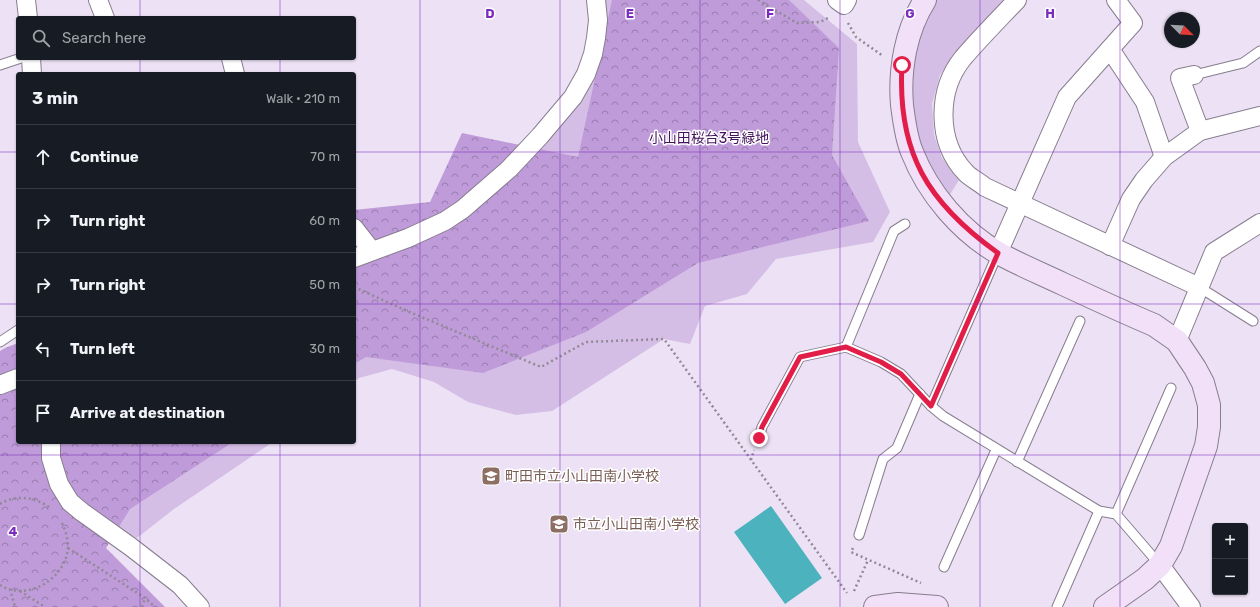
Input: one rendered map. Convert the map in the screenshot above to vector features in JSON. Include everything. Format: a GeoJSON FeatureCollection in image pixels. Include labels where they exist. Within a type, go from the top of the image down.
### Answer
{"type":"FeatureCollection","features":[{"type":"Feature","properties":{"kind":"street"},"geometry":{"type":"LineString","coordinates":[[26,0],[28,16]]}},
{"type":"Feature","properties":{"kind":"street"},"geometry":{"type":"LineString","coordinates":[[98,0],[104,16]]}},
{"type":"Feature","properties":{"kind":"street"},"geometry":{"type":"LineString","coordinates":[[356,257],[408,238],[445,221],[463,209],[509,169],[540,136],[573,97],[586,74],[593,54],[596,38],[598,20],[596,0]]}},
{"type":"Feature","properties":{"kind":"street"},"geometry":{"type":"LineString","coordinates":[[925,0],[918,11],[906,44],[902,65],[901,82],[903,113],[911,152],[928,184],[951,214],[974,236],[998,253],[1154,326],[1177,341],[1202,383],[1209,405],[1209,427],[1206,446],[1171,546],[1160,564],[1145,579],[1105,607]]}},
{"type":"Feature","properties":{"kind":"street"},"geometry":{"type":"LineString","coordinates":[[1017,0],[963,59],[951,78],[943,106],[944,132],[952,154],[966,173],[985,187],[1199,287]]}},
{"type":"Feature","properties":{"kind":"street"},"geometry":{"type":"LineString","coordinates":[[998,253],[1067,97],[1133,23],[1116,0]]}},
{"type":"Feature","properties":{"kind":"street"},"geometry":{"type":"LineString","coordinates":[[1110,49],[1145,102],[1164,157]]}},
{"type":"Feature","properties":{"kind":"street"},"geometry":{"type":"LineString","coordinates":[[31,60],[32,72]]}},
{"type":"Feature","properties":{"kind":"street"},"geometry":{"type":"LineString","coordinates":[[232,60],[234,72]]}},
{"type":"Feature","properties":{"kind":"street"},"geometry":{"type":"LineString","coordinates":[[1194,75],[1180,78],[1200,131]]}},
{"type":"Feature","properties":{"kind":"street"},"geometry":{"type":"LineString","coordinates":[[1110,246],[1131,199],[1144,180],[1164,157],[1200,131],[1260,116]]}},
{"type":"Feature","properties":{"kind":"street"},"geometry":{"type":"LineString","coordinates":[[1177,341],[1214,252],[1260,223]]}},
{"type":"Feature","properties":{"kind":"street"},"geometry":{"type":"LineString","coordinates":[[356,231],[372,251]]}},
{"type":"Feature","properties":{"kind":"street"},"geometry":{"type":"LineString","coordinates":[[0,385],[16,379]]}},
{"type":"Feature","properties":{"kind":"street"},"geometry":{"type":"LineString","coordinates":[[51,444],[51,458],[59,484],[70,502],[180,585],[200,607]]}},
{"type":"Feature","properties":{"kind":"street"},"geometry":{"type":"LineString","coordinates":[[1160,564],[1191,607]]}},
{"type":"Feature","properties":{"kind":"street"},"geometry":{"type":"LineString","coordinates":[[875,607],[898,604],[937,607]]}},
{"type":"Feature","properties":{"kind":"lane"},"geometry":{"type":"LineString","coordinates":[[1194,75],[1243,63],[1260,51]]}},
{"type":"Feature","properties":{"kind":"lane"},"geometry":{"type":"LineString","coordinates":[[0,65],[16,60]]}},
{"type":"Feature","properties":{"kind":"lane"},"geometry":{"type":"LineString","coordinates":[[846,347],[894,231],[905,224]]}},
{"type":"Feature","properties":{"kind":"lane"},"geometry":{"type":"LineString","coordinates":[[931,406],[998,253]]}},
{"type":"Feature","properties":{"kind":"lane"},"geometry":{"type":"LineString","coordinates":[[1199,287],[1253,321]]}},
{"type":"Feature","properties":{"kind":"lane"},"geometry":{"type":"LineString","coordinates":[[1017,462],[1080,321]]}},
{"type":"Feature","properties":{"kind":"lane"},"geometry":{"type":"LineString","coordinates":[[0,342],[16,331]]}},
{"type":"Feature","properties":{"kind":"lane"},"geometry":{"type":"LineString","coordinates":[[759,438],[762,427],[800,357],[846,347],[881,362],[901,374],[931,406],[943,416],[996,450],[1099,511],[1116,514],[1160,564]]}},
{"type":"Feature","properties":{"kind":"lane"},"geometry":{"type":"LineString","coordinates":[[1116,514],[1171,388]]}},
{"type":"Feature","properties":{"kind":"lane"},"geometry":{"type":"LineString","coordinates":[[859,535],[883,459],[896,448],[920,394]]}},
{"type":"Feature","properties":{"kind":"lane"},"geometry":{"type":"LineString","coordinates":[[944,567],[996,450]]}},
{"type":"Feature","properties":{"kind":"lane"},"geometry":{"type":"LineString","coordinates":[[1057,607],[1099,511]]}},
{"type":"Feature","properties":{"kind":"path"},"geometry":{"type":"LineString","coordinates":[[758,0],[796,23],[820,22],[832,15],[843,2]]}},
{"type":"Feature","properties":{"kind":"path"},"geometry":{"type":"LineString","coordinates":[[856,37],[884,57]]}},
{"type":"Feature","properties":{"kind":"path"},"geometry":{"type":"LineString","coordinates":[[356,288],[541,367],[586,342],[664,339],[847,592]]}},
{"type":"Feature","properties":{"kind":"path"},"geometry":{"type":"LineString","coordinates":[[751,460],[754,451]]}},
{"type":"Feature","properties":{"kind":"path"},"geometry":{"type":"LineString","coordinates":[[0,504],[4,501],[19,498],[35,500],[52,510]]}},
{"type":"Feature","properties":{"kind":"path"},"geometry":{"type":"LineString","coordinates":[[19,591],[33,589],[46,584],[57,574],[64,562],[68,548],[66,532],[60,518]]}},
{"type":"Feature","properties":{"kind":"path"},"geometry":{"type":"LineString","coordinates":[[859,535],[851,552],[927,586]]}},
{"type":"Feature","properties":{"kind":"path"},"geometry":{"type":"LineString","coordinates":[[68,548],[146,598],[155,607]]}},
{"type":"Feature","properties":{"kind":"path"},"geometry":{"type":"LineString","coordinates":[[854,591],[868,560]]}},
{"type":"Feature","properties":{"kind":"path"},"geometry":{"type":"LineString","coordinates":[[0,585],[19,591],[45,607]]}},
{"type":"Feature","properties":{"kind":"path"},"geometry":{"type":"LineString","coordinates":[[10,589],[14,607]]}},
{"type":"Feature","properties":{"kind":"path"},"geometry":{"type":"LineString","coordinates":[[142,607],[146,598]]}},
{"type":"Feature","properties":{"kind":"green space","name":"小山田桜台3号緑地"},"geometry":{"type":"Polygon","coordinates":[[[596,0],[804,0],[857,44],[858,142],[890,212],[873,242],[776,259],[747,294],[705,306],[690,344],[664,339],[552,411],[516,415],[468,402],[434,382],[392,369],[359,378],[356,380],[356,257],[445,221],[579,88],[596,0]]]}},
{"type":"Feature","properties":{"kind":"green space","name":"小山田桜台3号緑地"},"geometry":{"type":"Polygon","coordinates":[[[612,0],[789,0],[839,48],[832,155],[869,221],[698,263],[586,332],[483,373],[366,357],[356,363],[356,210],[430,202],[462,133],[578,157],[612,0]]]}},
{"type":"Feature","properties":{"kind":"green space"},"geometry":{"type":"Polygon","coordinates":[[[937,0],[1005,0],[955,53],[940,75],[932,104],[934,135],[942,158],[959,180],[949,196],[933,175],[918,142],[913,115],[911,80],[915,47],[928,16],[937,0]]]}},
{"type":"Feature","properties":{"kind":"green space"},"geometry":{"type":"Polygon","coordinates":[[[16,344],[16,444],[230,444],[130,509],[106,548],[165,607],[0,607],[0,351],[16,344]]]}},
{"type":"Feature","properties":{"kind":"green space"},"geometry":{"type":"Polygon","coordinates":[[[52,444],[270,444],[174,509],[137,538],[82,512],[52,444]]]}},
{"type":"Feature","properties":{"kind":"water"},"geometry":{"type":"Polygon","coordinates":[[[771,506],[822,578],[785,604],[734,532],[771,506]]]}},
{"type":"Feature","properties":{"kind":"place","name":"町田市立小山田南小学校"},"geometry":{"type":"Point","coordinates":[491,476]}},
{"type":"Feature","properties":{"kind":"place","name":"市立小山田南小学校"},"geometry":{"type":"Point","coordinates":[559,524]}},
{"type":"Feature","properties":{"kind":"route"},"geometry":{"type":"LineString","coordinates":[[759,438],[762,427],[800,357],[846,347],[881,362],[901,374],[931,406],[998,253],[974,236],[951,214],[928,184],[911,152],[904,119],[902,100],[902,65]]}}]}
